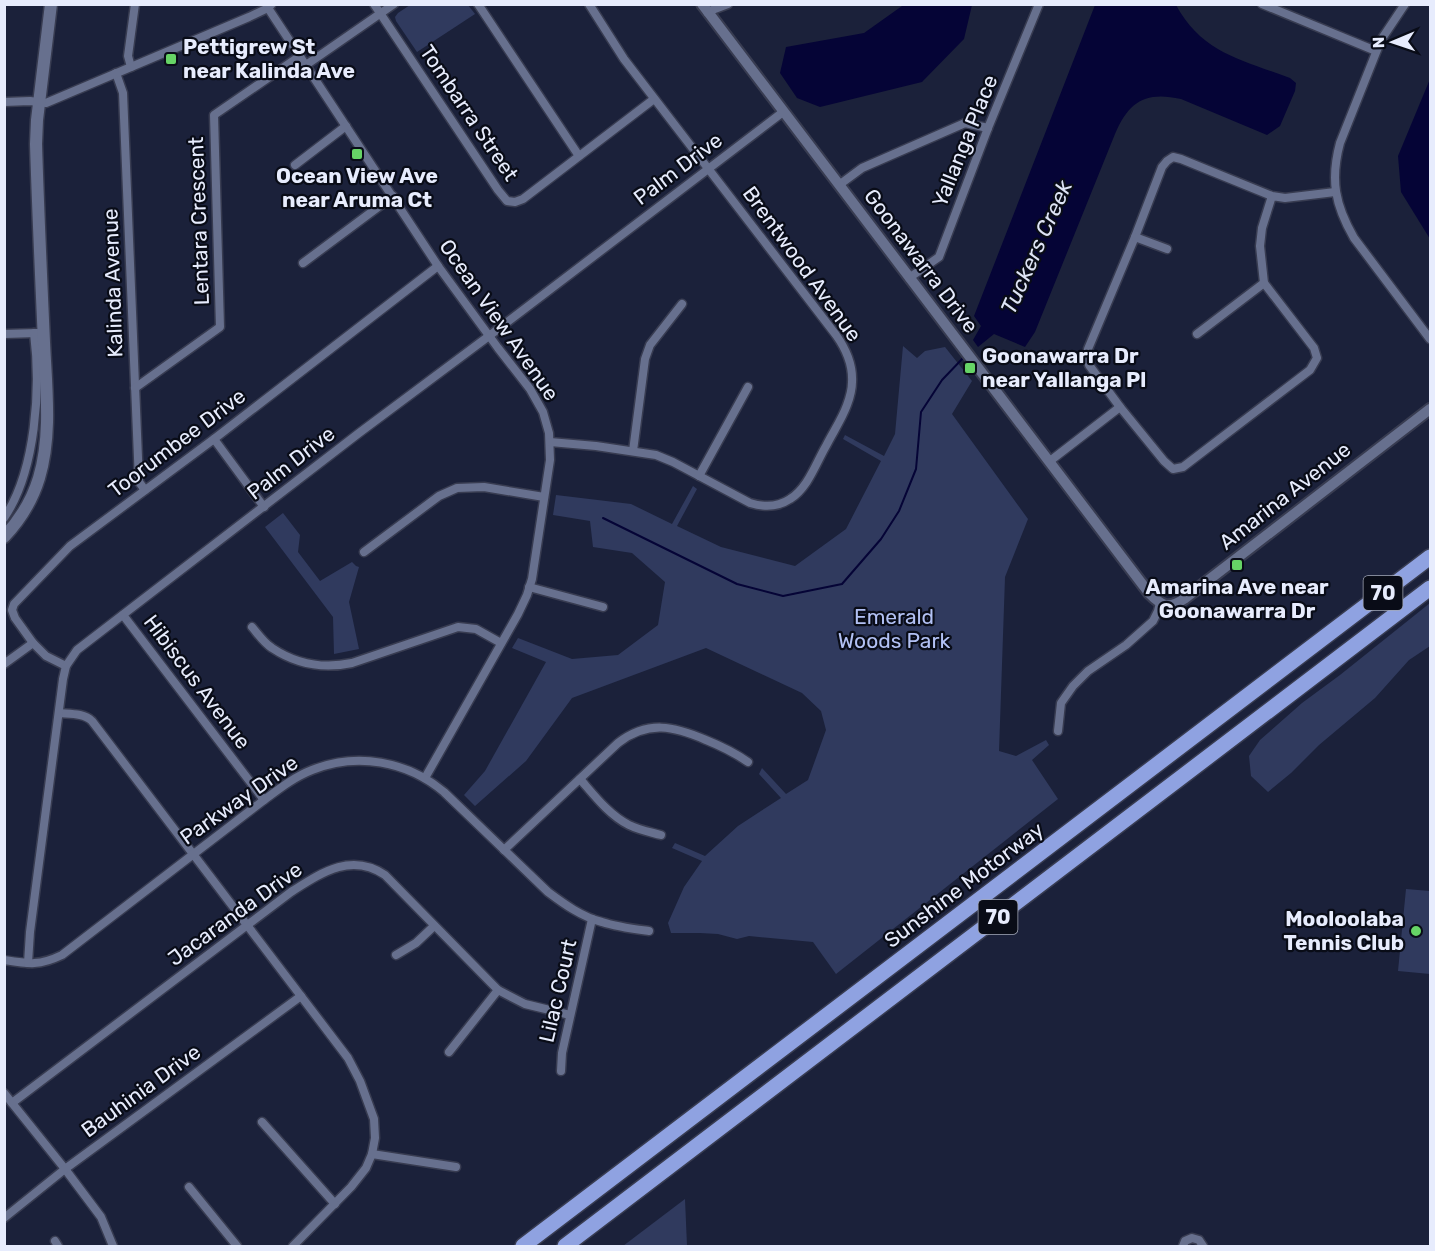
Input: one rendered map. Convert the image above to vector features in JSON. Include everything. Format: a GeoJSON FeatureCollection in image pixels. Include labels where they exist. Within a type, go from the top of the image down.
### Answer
{"type":"FeatureCollection","features":[{"type":"Feature","properties":{"kind":"highway","name":"Sunshine Motorway"},"geometry":{"type":"LineString","coordinates":[[523,1246],[1431,556]]}},
{"type":"Feature","properties":{"kind":"highway","name":"70"},"geometry":{"type":"LineString","coordinates":[[566,1246],[1431,588]]}},
{"type":"Feature","properties":{"kind":"main road"},"geometry":{"type":"LineString","coordinates":[[4,537],[14,527],[33,495],[46,446],[39,333],[36,144],[51,4]]}},
{"type":"Feature","properties":{"kind":"street"},"geometry":{"type":"LineString","coordinates":[[131,67],[128,58],[135,4]]}},
{"type":"Feature","properties":{"kind":"street"},"geometry":{"type":"LineString","coordinates":[[374,4],[380,14]]}},
{"type":"Feature","properties":{"kind":"street"},"geometry":{"type":"LineString","coordinates":[[306,65],[394,4]]}},
{"type":"Feature","properties":{"kind":"street"},"geometry":{"type":"LineString","coordinates":[[478,4],[579,156]]}},
{"type":"Feature","properties":{"kind":"street","name":"Brentwood Avenue"},"geometry":{"type":"LineString","coordinates":[[550,442],[646,453],[664,458],[744,500],[764,506],[778,504],[797,494],[806,481],[844,413],[850,398],[852,381],[848,354],[840,341],[624,59],[589,4]]}},
{"type":"Feature","properties":{"kind":"street"},"geometry":{"type":"LineString","coordinates":[[705,8],[728,4]]}},
{"type":"Feature","properties":{"kind":"street","name":"Yallanga Place"},"geometry":{"type":"LineString","coordinates":[[909,278],[939,257],[988,128],[1039,4]]}},
{"type":"Feature","properties":{"kind":"street"},"geometry":{"type":"LineString","coordinates":[[1262,4],[1376,51]]}},
{"type":"Feature","properties":{"kind":"street"},"geometry":{"type":"LineString","coordinates":[[1405,4],[1381,40],[1340,143],[1336,158],[1335,192],[1346,224],[1354,238],[1431,339]]}},
{"type":"Feature","properties":{"kind":"street"},"geometry":{"type":"LineString","coordinates":[[4,102],[46,103],[270,6]]}},
{"type":"Feature","properties":{"kind":"street","name":"Ocean View Avenue"},"geometry":{"type":"LineString","coordinates":[[270,6],[300,56],[438,267],[530,388],[540,404],[546,422],[550,442],[550,460],[530,586],[523,605],[425,778]]}},
{"type":"Feature","properties":{"kind":"street","name":"Goonawarra Drive"},"geometry":{"type":"LineString","coordinates":[[705,8],[1149,593],[1160,603]]}},
{"type":"Feature","properties":{"kind":"street","name":"Tombarra Street"},"geometry":{"type":"LineString","coordinates":[[380,14],[507,201],[515,202],[523,199],[654,99]]}},
{"type":"Feature","properties":{"kind":"street","name":"Lentara Crescent"},"geometry":{"type":"LineString","coordinates":[[135,387],[220,327],[213,115],[300,56]]}},
{"type":"Feature","properties":{"kind":"street","name":"Kalinda Avenue"},"geometry":{"type":"LineString","coordinates":[[116,73],[123,93],[139,482],[144,490]]}},
{"type":"Feature","properties":{"kind":"street","name":"Palm Drive"},"geometry":{"type":"LineString","coordinates":[[66,666],[77,650],[359,432],[783,112]]}},
{"type":"Feature","properties":{"kind":"street"},"geometry":{"type":"LineString","coordinates":[[839,184],[862,168],[965,123],[988,128]]}},
{"type":"Feature","properties":{"kind":"street"},"geometry":{"type":"LineString","coordinates":[[295,165],[346,126]]}},
{"type":"Feature","properties":{"kind":"street"},"geometry":{"type":"LineString","coordinates":[[1272,196],[1262,228],[1260,246],[1264,283],[1314,348],[1317,358],[1310,370],[1183,467],[1173,469],[1120,407],[1089,365],[1087,357],[1162,167],[1173,158],[1182,159],[1272,196],[1285,198],[1335,192]]}},
{"type":"Feature","properties":{"kind":"street"},"geometry":{"type":"LineString","coordinates":[[303,263],[393,196]]}},
{"type":"Feature","properties":{"kind":"street"},"geometry":{"type":"LineString","coordinates":[[1135,237],[1167,249]]}},
{"type":"Feature","properties":{"kind":"street","name":"Toorumbee Drive"},"geometry":{"type":"LineString","coordinates":[[66,666],[46,656],[33,643],[15,618],[12,610],[14,604],[70,546],[438,267]]}},
{"type":"Feature","properties":{"kind":"street"},"geometry":{"type":"LineString","coordinates":[[1197,334],[1264,283]]}},
{"type":"Feature","properties":{"kind":"street"},"geometry":{"type":"LineString","coordinates":[[633,451],[645,359],[650,345],[682,304]]}},
{"type":"Feature","properties":{"kind":"street"},"geometry":{"type":"LineString","coordinates":[[4,334],[39,333],[30,452],[20,490],[4,518]]}},
{"type":"Feature","properties":{"kind":"street"},"geometry":{"type":"LineString","coordinates":[[699,476],[748,387]]}},
{"type":"Feature","properties":{"kind":"street"},"geometry":{"type":"LineString","coordinates":[[1050,461],[1120,407]]}},
{"type":"Feature","properties":{"kind":"street","name":"Amarina Avenue"},"geometry":{"type":"LineString","coordinates":[[1160,603],[1166,606],[1173,605],[1184,599],[1431,409]]}},
{"type":"Feature","properties":{"kind":"street"},"geometry":{"type":"LineString","coordinates":[[214,439],[264,507]]}},
{"type":"Feature","properties":{"kind":"street"},"geometry":{"type":"LineString","coordinates":[[364,552],[439,496],[457,488],[484,487],[544,497]]}},
{"type":"Feature","properties":{"kind":"street"},"geometry":{"type":"LineString","coordinates":[[530,586],[603,607]]}},
{"type":"Feature","properties":{"kind":"street"},"geometry":{"type":"LineString","coordinates":[[1058,731],[1061,703],[1072,686],[1088,671],[1126,645],[1153,621],[1160,603]]}},
{"type":"Feature","properties":{"kind":"street","name":"Hibiscus Avenue"},"geometry":{"type":"LineString","coordinates":[[123,615],[264,800]]}},
{"type":"Feature","properties":{"kind":"street"},"geometry":{"type":"LineString","coordinates":[[252,627],[271,647],[302,662],[320,665],[352,663],[458,627],[476,629],[501,643]]}},
{"type":"Feature","properties":{"kind":"street"},"geometry":{"type":"LineString","coordinates":[[4,664],[33,643]]}},
{"type":"Feature","properties":{"kind":"street"},"geometry":{"type":"LineString","coordinates":[[28,963],[30,932],[66,666]]}},
{"type":"Feature","properties":{"kind":"street"},"geometry":{"type":"LineString","coordinates":[[59,713],[90,719],[302,996],[348,1058],[360,1081],[374,1119],[375,1138],[372,1154],[366,1168],[351,1187],[293,1246]]}},
{"type":"Feature","properties":{"kind":"street"},"geometry":{"type":"LineString","coordinates":[[504,850],[624,738],[635,732],[655,728],[675,728],[728,749],[748,762]]}},
{"type":"Feature","properties":{"kind":"street","name":"Parkway Drive"},"geometry":{"type":"LineString","coordinates":[[4,960],[43,963],[62,955],[298,776],[338,762],[364,760],[402,768],[425,778],[444,792],[548,892],[569,908],[612,925],[649,931]]}},
{"type":"Feature","properties":{"kind":"street"},"geometry":{"type":"LineString","coordinates":[[580,779],[609,811],[622,821],[661,835]]}},
{"type":"Feature","properties":{"kind":"street","name":"Jacaranda Drive"},"geometry":{"type":"LineString","coordinates":[[12,1103],[291,892],[340,866],[357,864],[376,869],[385,875],[498,990],[525,1004],[570,1015]]}},
{"type":"Feature","properties":{"kind":"street","name":"Lilac Court"},"geometry":{"type":"LineString","coordinates":[[561,1071],[562,1053],[592,919]]}},
{"type":"Feature","properties":{"kind":"street"},"geometry":{"type":"LineString","coordinates":[[396,955],[416,943],[434,926]]}},
{"type":"Feature","properties":{"kind":"street"},"geometry":{"type":"LineString","coordinates":[[449,1052],[498,990]]}},
{"type":"Feature","properties":{"kind":"street","name":"Bauhinia Drive"},"geometry":{"type":"LineString","coordinates":[[4,1218],[66,1168],[302,996]]}},
{"type":"Feature","properties":{"kind":"street"},"geometry":{"type":"LineString","coordinates":[[4,1093],[66,1168],[101,1217],[113,1246]]}},
{"type":"Feature","properties":{"kind":"street"},"geometry":{"type":"LineString","coordinates":[[262,1122],[335,1204]]}},
{"type":"Feature","properties":{"kind":"street"},"geometry":{"type":"LineString","coordinates":[[372,1154],[456,1167]]}},
{"type":"Feature","properties":{"kind":"street"},"geometry":{"type":"LineString","coordinates":[[189,1187],[237,1246]]}},
{"type":"Feature","properties":{"kind":"street"},"geometry":{"type":"LineString","coordinates":[[1183,1246],[1185,1241],[1192,1238],[1199,1240],[1203,1246]]}},
{"type":"Feature","properties":{"kind":"green space"},"geometry":{"type":"Polygon","coordinates":[[[410,5],[468,5],[475,14],[417,52],[395,17],[410,5]]]}},
{"type":"Feature","properties":{"kind":"green space","name":"Emerald Woods Park"},"geometry":{"type":"Polygon","coordinates":[[[903,346],[917,358],[925,351],[945,347],[972,381],[952,414],[1028,519],[1005,577],[999,751],[1016,756],[1046,740],[1049,745],[1032,760],[1058,799],[836,974],[813,942],[749,936],[737,939],[718,934],[671,933],[668,923],[684,887],[702,861],[672,848],[675,843],[705,856],[738,826],[781,798],[759,774],[762,768],[786,794],[808,780],[826,730],[821,711],[802,693],[706,648],[572,698],[526,761],[475,806],[464,795],[485,771],[546,662],[512,648],[518,638],[572,659],[618,655],[658,625],[665,582],[632,553],[593,547],[590,521],[553,515],[556,495],[631,504],[672,524],[693,486],[697,489],[677,526],[721,547],[795,566],[846,529],[881,461],[843,439],[845,435],[884,456],[895,434],[903,346]]]}},
{"type":"Feature","properties":{"kind":"green space"},"geometry":{"type":"Polygon","coordinates":[[[283,513],[300,535],[298,552],[320,581],[352,562],[359,567],[349,602],[359,649],[334,654],[333,617],[265,527],[283,513]]]}},
{"type":"Feature","properties":{"kind":"green space"},"geometry":{"type":"Polygon","coordinates":[[[1430,603],[1430,646],[1409,660],[1375,698],[1268,792],[1251,776],[1249,756],[1260,740],[1302,703],[1430,603]]]}},
{"type":"Feature","properties":{"kind":"green space","name":"Mooloolaba Tennis Club"},"geometry":{"type":"Polygon","coordinates":[[[1406,889],[1430,891],[1430,974],[1398,971],[1406,889]]]}},
{"type":"Feature","properties":{"kind":"green space"},"geometry":{"type":"Polygon","coordinates":[[[685,1199],[687,1246],[623,1246],[685,1199]]]}},
{"type":"Feature","properties":{"kind":"water"},"geometry":{"type":"Polygon","coordinates":[[[902,5],[972,5],[964,39],[922,82],[820,107],[797,98],[780,73],[786,47],[864,33],[902,5]]]}},
{"type":"Feature","properties":{"kind":"water"},"geometry":{"type":"Polygon","coordinates":[[[1095,5],[1176,5],[1186,21],[1211,44],[1240,60],[1290,78],[1296,83],[1295,91],[1280,126],[1267,135],[1181,99],[1158,96],[1140,101],[1133,106],[1126,113],[1115,134],[1035,332],[1025,347],[994,334],[978,347],[973,340],[981,326],[974,316],[1095,5]]]}},
{"type":"Feature","properties":{"kind":"water"},"geometry":{"type":"Polygon","coordinates":[[[1430,79],[1430,239],[1401,192],[1398,156],[1430,79]]]}},
{"type":"Feature","properties":{"kind":"waterway","name":"Tuckers Creek"},"geometry":{"type":"LineString","coordinates":[[603,518],[737,584],[783,596],[842,584],[881,539],[899,511],[916,469],[921,412],[942,380],[964,357]]}},
{"type":"Feature","properties":{"kind":"place","name":"Pettigrew St near Kalinda Ave"},"geometry":{"type":"Point","coordinates":[171,59]}},
{"type":"Feature","properties":{"kind":"place","name":"Ocean View Ave near Aruma Ct"},"geometry":{"type":"Point","coordinates":[357,154]}},
{"type":"Feature","properties":{"kind":"place","name":"Goonawarra Dr near Yallanga Pl"},"geometry":{"type":"Point","coordinates":[970,368]}},
{"type":"Feature","properties":{"kind":"place","name":"Amarina Ave near Goonawarra Dr"},"geometry":{"type":"Point","coordinates":[1237,565]}},
{"type":"Feature","properties":{"kind":"place","name":"Mooloolaba Tennis Club"},"geometry":{"type":"Point","coordinates":[1416,931]}}]}
